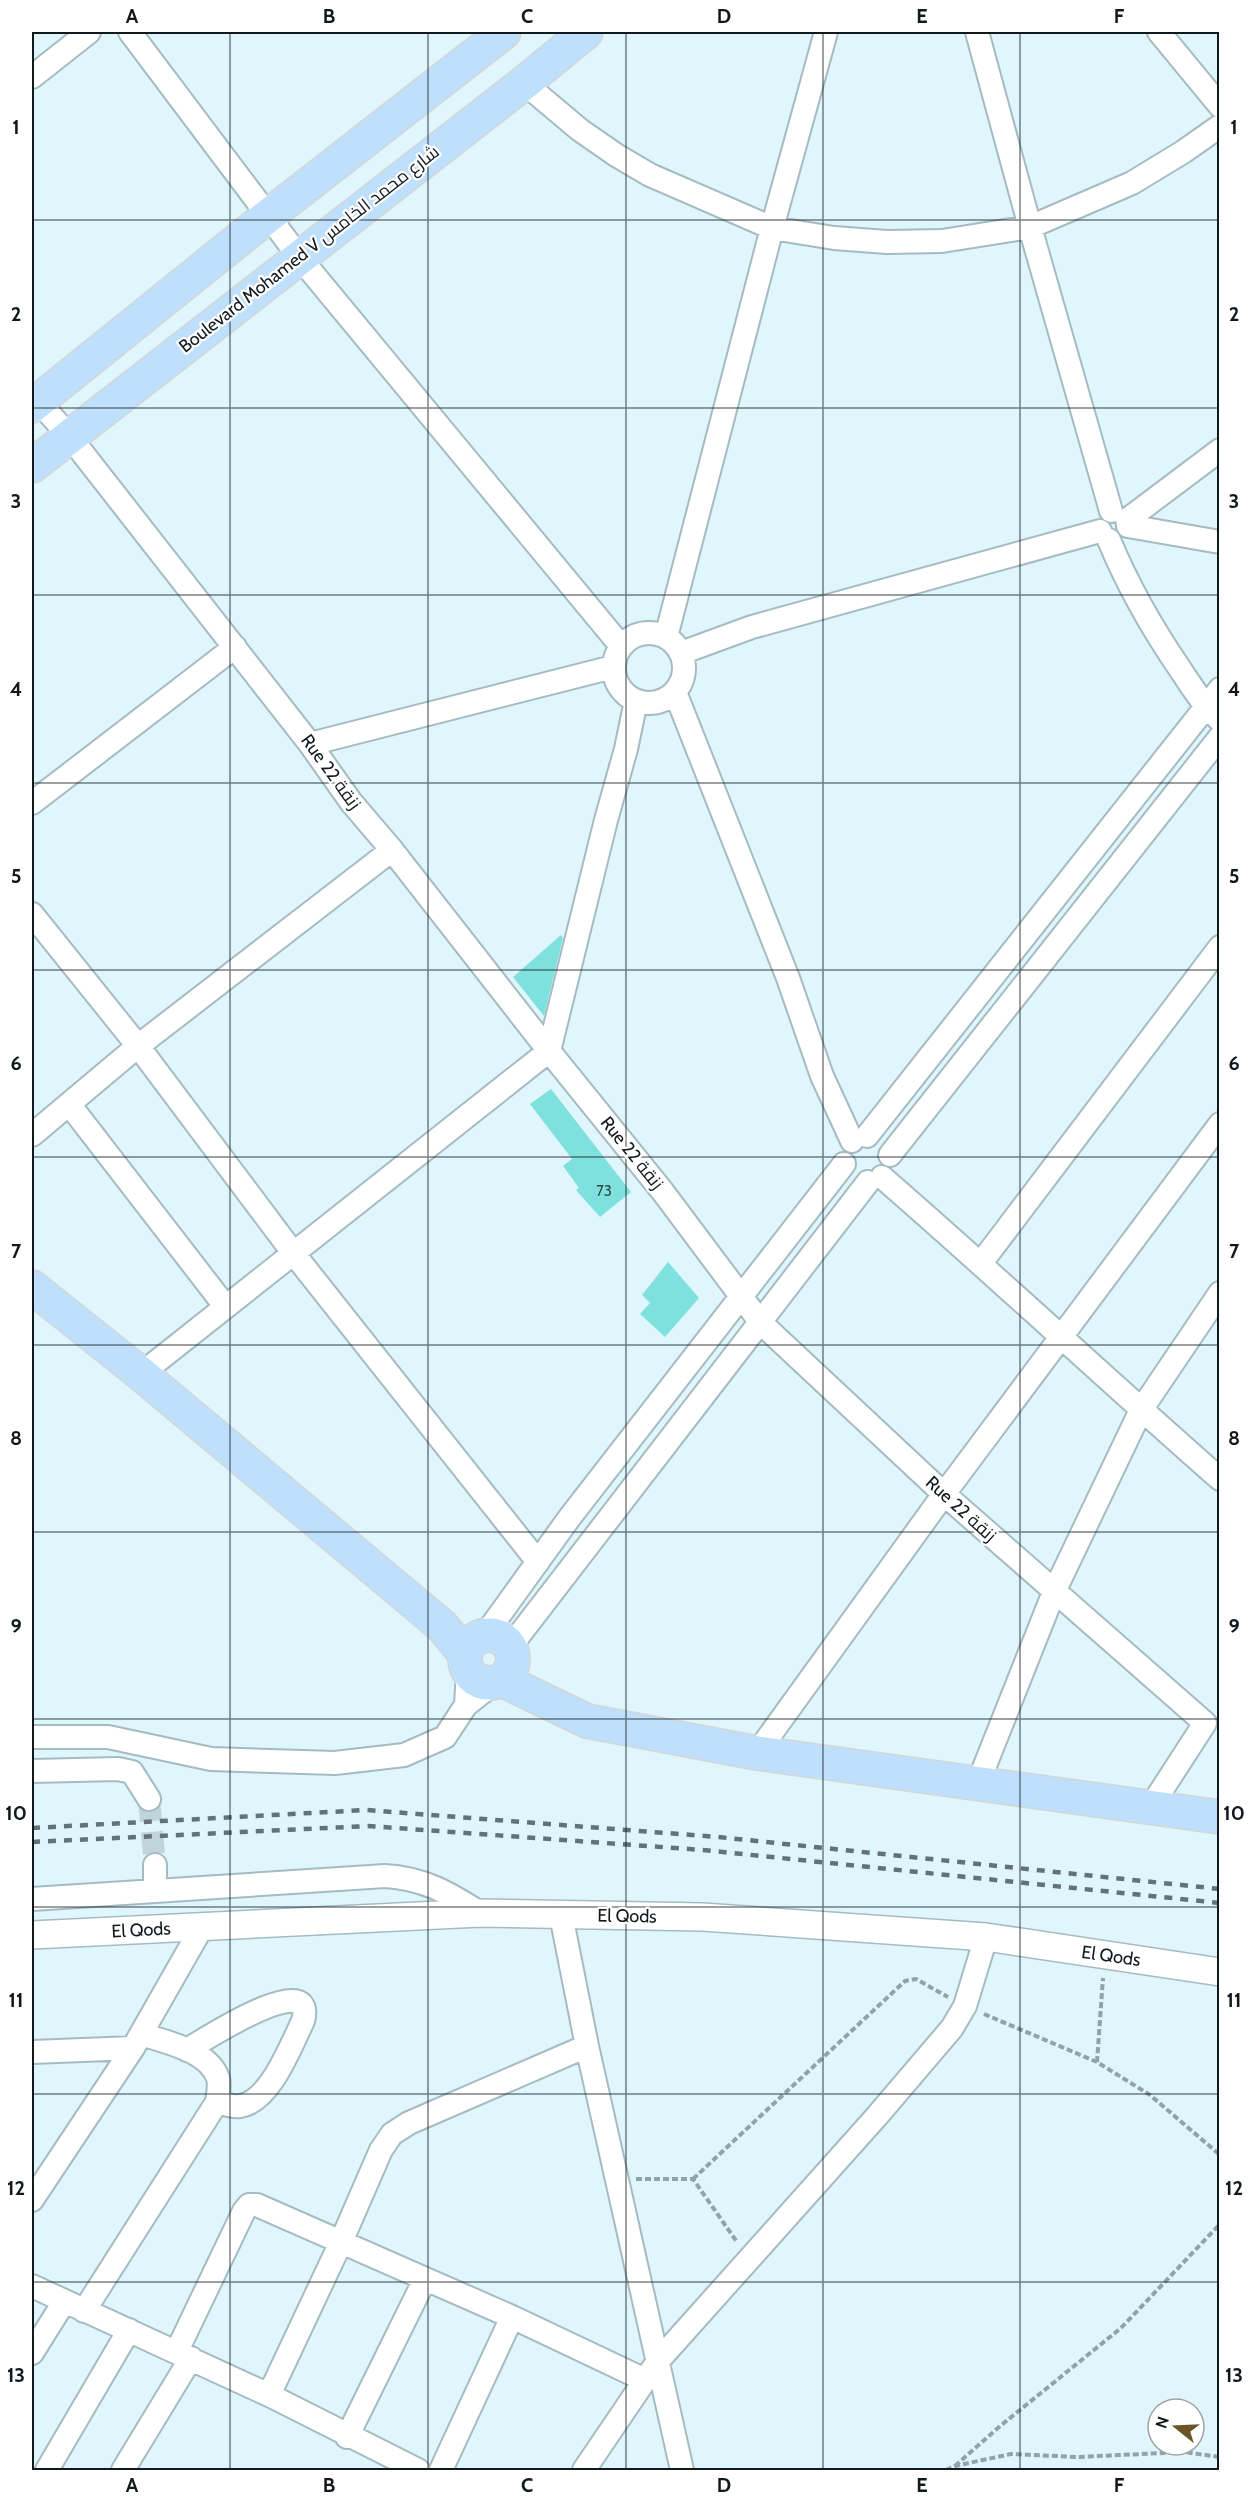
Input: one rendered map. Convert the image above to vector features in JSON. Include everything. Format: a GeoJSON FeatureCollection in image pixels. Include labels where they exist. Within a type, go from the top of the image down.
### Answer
{"type":"FeatureCollection","features":[{"type":"Feature","properties":{"kind":"main road","name":"Boulevard Mohamed V شارع محمد الخامس"},"geometry":{"type":"LineString","coordinates":[[32,466],[524,83],[586,32]]}},
{"type":"Feature","properties":{"kind":"main road"},"geometry":{"type":"LineString","coordinates":[[33,401],[497,34]]}},
{"type":"Feature","properties":{"kind":"main road"},"geometry":{"type":"LineString","coordinates":[[32,1287],[141,1374],[442,1626],[546,1701],[587,1720],[757,1753],[1220,1817]]}},
{"type":"Feature","properties":{"kind":"street"},"geometry":{"type":"LineString","coordinates":[[32,77],[89,32]]}},
{"type":"Feature","properties":{"kind":"street"},"geometry":{"type":"LineString","coordinates":[[130,32],[300,258],[621,645]]}},
{"type":"Feature","properties":{"kind":"street"},"geometry":{"type":"LineString","coordinates":[[666,637],[772,228],[826,32]]}},
{"type":"Feature","properties":{"kind":"street"},"geometry":{"type":"LineString","coordinates":[[977,32],[1030,227],[1122,519]]}},
{"type":"Feature","properties":{"kind":"street"},"geometry":{"type":"LineString","coordinates":[[1159,32],[1220,106]]}},
{"type":"Feature","properties":{"kind":"street"},"geometry":{"type":"LineString","coordinates":[[524,83],[580,130],[650,175],[772,228],[834,238],[887,242],[942,241],[1030,227],[1132,183],[1220,126]]}},
{"type":"Feature","properties":{"kind":"street","name":"Rue 22 زنقة"},"geometry":{"type":"LineString","coordinates":[[33,401],[70,437],[310,744],[351,802],[392,850],[549,1051],[621,1138],[761,1323],[944,1494],[1212,1729],[1150,1808]]}},
{"type":"Feature","properties":{"kind":"street"},"geometry":{"type":"LineString","coordinates":[[1122,519],[1220,450]]}},
{"type":"Feature","properties":{"kind":"street"},"geometry":{"type":"LineString","coordinates":[[1213,713],[1153,629],[1104,535],[1100,518],[1122,519],[1220,542]]}},
{"type":"Feature","properties":{"kind":"street"},"geometry":{"type":"LineString","coordinates":[[681,653],[752,627],[1104,535]]}},
{"type":"Feature","properties":{"kind":"street"},"geometry":{"type":"LineString","coordinates":[[642,633],[654,633],[666,637],[681,653],[684,673],[675,692],[657,703],[636,701],[626,696],[619,688],[613,667],[615,656],[621,645],[631,637],[642,633]]}},
{"type":"Feature","properties":{"kind":"street"},"geometry":{"type":"LineString","coordinates":[[32,803],[235,647]]}},
{"type":"Feature","properties":{"kind":"street"},"geometry":{"type":"LineString","coordinates":[[310,744],[613,667]]}},
{"type":"Feature","properties":{"kind":"street"},"geometry":{"type":"LineString","coordinates":[[1220,689],[1213,713],[844,1155],[844,1164],[852,1177],[875,1180],[981,1263],[1061,1338],[1220,1479]]}},
{"type":"Feature","properties":{"kind":"street"},"geometry":{"type":"LineString","coordinates":[[675,692],[788,978],[822,1076],[859,1138]]}},
{"type":"Feature","properties":{"kind":"street"},"geometry":{"type":"LineString","coordinates":[[141,1374],[549,1051],[636,701]]}},
{"type":"Feature","properties":{"kind":"street"},"geometry":{"type":"LineString","coordinates":[[890,1155],[1220,737]]}},
{"type":"Feature","properties":{"kind":"street"},"geometry":{"type":"LineString","coordinates":[[32,1135],[138,1046],[392,850]]}},
{"type":"Feature","properties":{"kind":"street"},"geometry":{"type":"LineString","coordinates":[[32,914],[138,1046],[294,1254],[538,1562]]}},
{"type":"Feature","properties":{"kind":"street"},"geometry":{"type":"LineString","coordinates":[[981,1263],[1220,947]]}},
{"type":"Feature","properties":{"kind":"street"},"geometry":{"type":"LineString","coordinates":[[69,1104],[225,1306]]}},
{"type":"Feature","properties":{"kind":"street"},"geometry":{"type":"LineString","coordinates":[[757,1753],[944,1494],[1220,1125]]}},
{"type":"Feature","properties":{"kind":"street"},"geometry":{"type":"LineString","coordinates":[[489,1659],[890,1163],[890,1155],[882,1141],[859,1138]]}},
{"type":"Feature","properties":{"kind":"street"},"geometry":{"type":"LineString","coordinates":[[32,1737],[108,1737],[211,1760],[335,1763],[404,1755],[444,1737],[466,1705],[538,1562],[577,1508],[844,1164]]}},
{"type":"Feature","properties":{"kind":"street"},"geometry":{"type":"LineString","coordinates":[[978,1783],[1054,1592],[1141,1410],[1220,1293]]}},
{"type":"Feature","properties":{"kind":"street"},"geometry":{"type":"LineString","coordinates":[[32,1772],[118,1769],[132,1772],[149,1799]]}},
{"type":"Feature","properties":{"kind":"street"},"geometry":{"type":"LineString","coordinates":[[154,1865],[155,1889]]}},
{"type":"Feature","properties":{"kind":"street"},"geometry":{"type":"LineString","coordinates":[[32,1899],[155,1889],[399,1877],[429,1884],[480,1913]]}},
{"type":"Feature","properties":{"kind":"street","name":"El Qods"},"geometry":{"type":"LineString","coordinates":[[32,1935],[480,1913],[703,1917],[986,1936],[1104,1956],[1220,1972]]}},
{"type":"Feature","properties":{"kind":"street"},"geometry":{"type":"LineString","coordinates":[[561,1915],[587,2046],[682,2470]]}},
{"type":"Feature","properties":{"kind":"street"},"geometry":{"type":"LineString","coordinates":[[32,2200],[137,2041],[202,1927]]}},
{"type":"Feature","properties":{"kind":"street"},"geometry":{"type":"LineString","coordinates":[[584,2470],[658,2361],[877,2116],[952,2028],[965,2006],[986,1936]]}},
{"type":"Feature","properties":{"kind":"street"},"geometry":{"type":"LineString","coordinates":[[187,2050],[253,2012],[292,2000],[301,2005],[303,2021],[280,2069],[260,2095],[251,2103],[240,2106],[228,2106],[217,2102]]}},
{"type":"Feature","properties":{"kind":"street"},"geometry":{"type":"LineString","coordinates":[[32,2052],[137,2041],[187,2050],[208,2064],[218,2078],[217,2102],[74,2306],[32,2353]]}},
{"type":"Feature","properties":{"kind":"street"},"geometry":{"type":"LineString","coordinates":[[269,2395],[341,2242],[381,2150],[392,2134],[409,2123],[587,2046]]}},
{"type":"Feature","properties":{"kind":"street"},"geometry":{"type":"LineString","coordinates":[[123,2470],[184,2354],[244,2211],[249,2205],[257,2205],[425,2279],[645,2380]]}},
{"type":"Feature","properties":{"kind":"street"},"geometry":{"type":"LineString","coordinates":[[347,2437],[425,2279]]}},
{"type":"Feature","properties":{"kind":"street"},"geometry":{"type":"LineString","coordinates":[[32,2286],[184,2354],[269,2395],[347,2437],[418,2470]]}},
{"type":"Feature","properties":{"kind":"street"},"geometry":{"type":"LineString","coordinates":[[441,2470],[512,2318]]}},
{"type":"Feature","properties":{"kind":"street"},"geometry":{"type":"LineString","coordinates":[[47,2470],[129,2330]]}},
{"type":"Feature","properties":{"kind":"path"},"geometry":{"type":"LineString","coordinates":[[1097,2062],[1104,1956]]}},
{"type":"Feature","properties":{"kind":"path"},"geometry":{"type":"LineString","coordinates":[[617,2179],[693,2179],[905,1981],[916,1979],[965,2006],[1097,2062],[1150,2095],[1220,2156]]}},
{"type":"Feature","properties":{"kind":"path"},"geometry":{"type":"LineString","coordinates":[[693,2179],[749,2259]]}},
{"type":"Feature","properties":{"kind":"path"},"geometry":{"type":"LineString","coordinates":[[955,2466],[999,2427],[1121,2328],[1220,2224]]}},
{"type":"Feature","properties":{"kind":"path"},"geometry":{"type":"LineString","coordinates":[[946,2470],[1011,2454],[1078,2457],[1184,2452],[1220,2457]]}},
{"type":"Feature","properties":{"kind":"building"},"geometry":{"type":"Polygon","coordinates":[[[561,935],[563,938],[544,1016],[513,977],[561,935]]]}},
{"type":"Feature","properties":{"kind":"building"},"geometry":{"type":"Polygon","coordinates":[[[551,1089],[631,1192],[600,1217],[576,1190],[579,1188],[563,1166],[572,1159],[530,1104],[551,1089]]]}},
{"type":"Feature","properties":{"kind":"building"},"geometry":{"type":"Polygon","coordinates":[[[668,1262],[699,1298],[665,1337],[640,1314],[650,1303],[642,1295],[668,1262]]]}},
{"type":"Feature","properties":{"kind":"tunnel"},"geometry":{"type":"LineString","coordinates":[[149,1799],[155,1865]]}},
{"type":"Feature","properties":{"kind":"railway"},"geometry":{"type":"LineString","coordinates":[[32,1828],[366,1810],[718,1837],[1220,1889]]}},
{"type":"Feature","properties":{"kind":"railway"},"geometry":{"type":"LineString","coordinates":[[32,1842],[368,1826],[703,1850],[1220,1903]]}}]}
